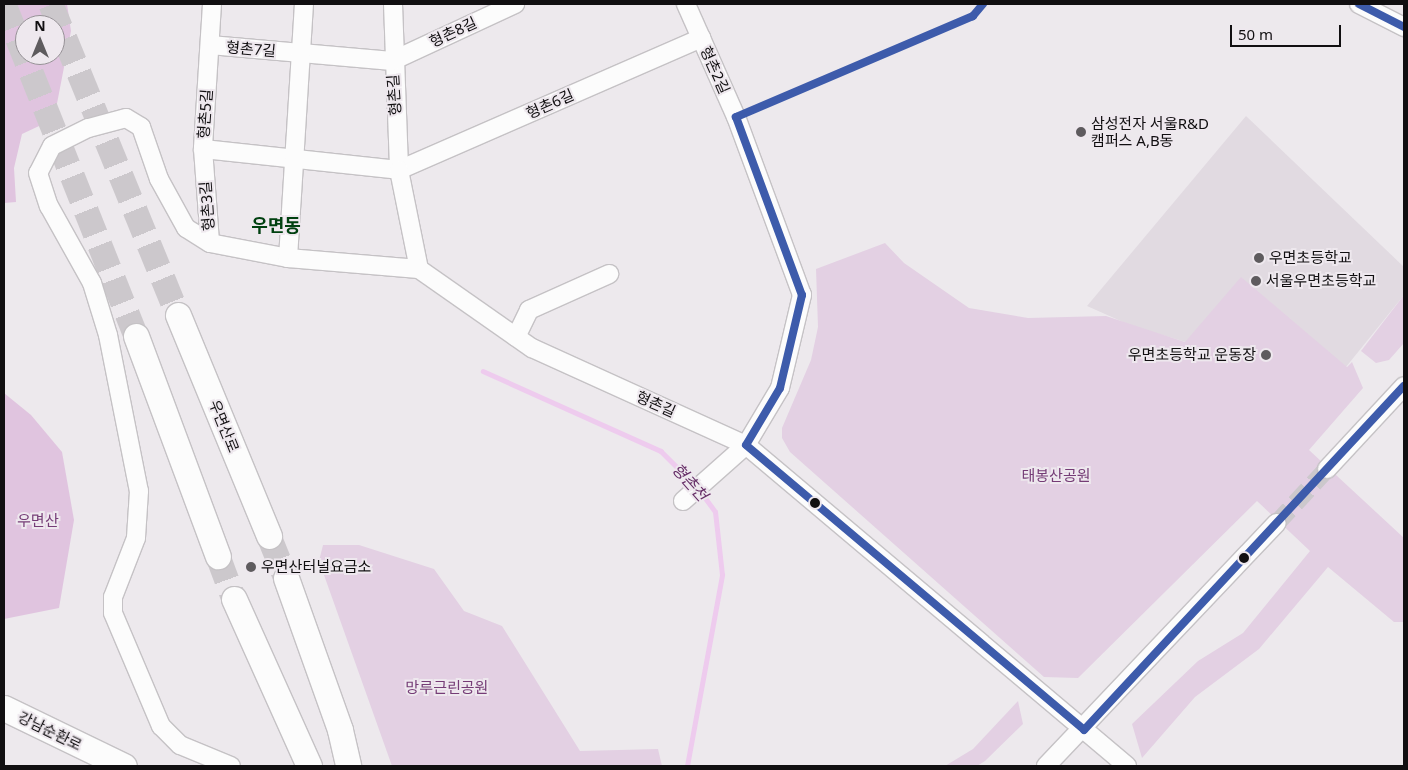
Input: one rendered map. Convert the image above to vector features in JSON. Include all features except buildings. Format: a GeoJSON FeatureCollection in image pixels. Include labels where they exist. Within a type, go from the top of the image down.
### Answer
{"type":"FeatureCollection","features":[{"type":"Feature","properties":{"kind":"highway","name":"우면산로"},"geometry":{"type":"LineString","coordinates":[[178,315],[269,536]]}},
{"type":"Feature","properties":{"kind":"highway"},"geometry":{"type":"LineString","coordinates":[[136,336],[218,556]]}},
{"type":"Feature","properties":{"kind":"highway"},"geometry":{"type":"LineString","coordinates":[[286,578],[340,730],[348,766]]}},
{"type":"Feature","properties":{"kind":"highway"},"geometry":{"type":"LineString","coordinates":[[234,599],[301,754],[309,766]]}},
{"type":"Feature","properties":{"kind":"highway","name":"강남순환로"},"geometry":{"type":"LineString","coordinates":[[4,708],[117,763]]}},
{"type":"Feature","properties":{"kind":"highway"},"geometry":{"type":"LineString","coordinates":[[340,730],[363,766]]}},
{"type":"Feature","properties":{"kind":"street","name":"형촌7길"},"geometry":{"type":"LineString","coordinates":[[212,4],[210,45],[392,61]]}},
{"type":"Feature","properties":{"kind":"street"},"geometry":{"type":"LineString","coordinates":[[288,258],[296,159],[304,4]]}},
{"type":"Feature","properties":{"kind":"street","name":"형촌길"},"geometry":{"type":"LineString","coordinates":[[393,4],[392,61],[399,170],[419,269],[516,337],[746,445],[1127,766]]}},
{"type":"Feature","properties":{"kind":"street","name":"형촌8길"},"geometry":{"type":"LineString","coordinates":[[392,61],[515,4]]}},
{"type":"Feature","properties":{"kind":"street","name":"형촌2길"},"geometry":{"type":"LineString","coordinates":[[683,501],[717,473],[746,445],[780,388],[802,295],[736,117],[686,4]]}},
{"type":"Feature","properties":{"kind":"street"},"geometry":{"type":"LineString","coordinates":[[1359,4],[1404,27]]}},
{"type":"Feature","properties":{"kind":"street","name":"형촌6길"},"geometry":{"type":"LineString","coordinates":[[399,170],[701,38]]}},
{"type":"Feature","properties":{"kind":"street","name":"형촌5길"},"geometry":{"type":"LineString","coordinates":[[210,45],[203,149],[399,170]]}},
{"type":"Feature","properties":{"kind":"street"},"geometry":{"type":"LineString","coordinates":[[210,243],[186,228],[159,179],[141,127],[126,118],[88,128],[52,146],[38,173],[49,206],[92,283],[108,335],[139,491],[136,538],[113,597],[112,613],[161,726],[180,745],[231,766]]}},
{"type":"Feature","properties":{"kind":"street","name":"형촌3길"},"geometry":{"type":"LineString","coordinates":[[203,149],[210,243],[288,258],[419,269]]}},
{"type":"Feature","properties":{"kind":"street"},"geometry":{"type":"LineString","coordinates":[[516,337],[529,310],[610,274]]}},
{"type":"Feature","properties":{"kind":"street"},"geometry":{"type":"LineString","coordinates":[[1327,469],[1401,394]]}},
{"type":"Feature","properties":{"kind":"street"},"geometry":{"type":"LineString","coordinates":[[1046,766],[1084,730],[1277,523]]}},
{"type":"Feature","properties":{"kind":"shaded area","name":"서울우면초등학교"},"geometry":{"type":"Polygon","coordinates":[[[1246,116],[1404,267],[1404,295],[1292,434],[1186,342],[1132,326],[1087,306],[1246,116]]]}},
{"type":"Feature","properties":{"kind":"green space"},"geometry":{"type":"Polygon","coordinates":[[[4,4],[67,4],[71,31],[65,62],[65,15],[15,15],[15,65],[64,65],[54,119],[22,134],[14,168],[16,202],[4,203],[4,4]]]}},
{"type":"Feature","properties":{"kind":"green space","name":"태봉산공원"},"geometry":{"type":"Polygon","coordinates":[[[885,243],[904,263],[969,308],[1028,318],[1106,316],[1185,342],[1241,277],[1347,367],[1352,362],[1363,388],[1309,450],[1404,538],[1404,622],[1394,622],[1328,567],[1259,649],[1195,697],[1142,758],[1132,724],[1198,661],[1243,633],[1310,551],[1257,501],[1078,678],[1044,677],[790,452],[782,438],[782,428],[811,360],[818,327],[816,269],[885,243]]]}},
{"type":"Feature","properties":{"kind":"green space"},"geometry":{"type":"Polygon","coordinates":[[[1404,295],[1404,343],[1389,360],[1376,363],[1361,351],[1404,295]]]}},
{"type":"Feature","properties":{"kind":"green space","name":"우면산"},"geometry":{"type":"Polygon","coordinates":[[[4,393],[31,415],[62,452],[74,520],[59,608],[4,619],[4,393]]]}},
{"type":"Feature","properties":{"kind":"green space","name":"망루근린공원"},"geometry":{"type":"Polygon","coordinates":[[[323,545],[359,545],[434,569],[464,611],[502,626],[580,751],[658,749],[662,766],[392,766],[319,561],[323,545]]]}},
{"type":"Feature","properties":{"kind":"green space"},"geometry":{"type":"Polygon","coordinates":[[[1018,701],[1023,724],[985,761],[977,766],[945,766],[973,749],[1018,701]]]}},
{"type":"Feature","properties":{"kind":"waterway","name":"형촌천"},"geometry":{"type":"LineString","coordinates":[[483,371],[661,451],[695,485]]}},
{"type":"Feature","properties":{"kind":"waterway","name":"형촌천"},"geometry":{"type":"LineString","coordinates":[[687,766],[722,575],[715,512],[700,491]]}},
{"type":"Feature","properties":{"kind":"tunnel"},"geometry":{"type":"LineString","coordinates":[[4,4],[136,336]]}},
{"type":"Feature","properties":{"kind":"tunnel"},"geometry":{"type":"LineString","coordinates":[[51,4],[178,315]]}},
{"type":"Feature","properties":{"kind":"tunnel"},"geometry":{"type":"LineString","coordinates":[[1277,523],[1327,469]]}},
{"type":"Feature","properties":{"kind":"tunnel"},"geometry":{"type":"LineString","coordinates":[[269,536],[286,578]]}},
{"type":"Feature","properties":{"kind":"tunnel"},"geometry":{"type":"LineString","coordinates":[[218,556],[234,599]]}},
{"type":"Feature","properties":{"kind":"transit line"},"geometry":{"type":"LineString","coordinates":[[983,4],[973,16],[736,117],[802,295],[780,388],[746,445],[1084,730],[1404,386]]}},
{"type":"Feature","properties":{"kind":"transit line"},"geometry":{"type":"LineString","coordinates":[[1359,4],[1404,27]]}},
{"type":"Feature","properties":{"kind":"place","name":"삼성전자 서울R&D 캠퍼스 A,B동"},"geometry":{"type":"Point","coordinates":[1081,132]}},
{"type":"Feature","properties":{"kind":"place","name":"우면초등학교"},"geometry":{"type":"Point","coordinates":[1259,258]}},
{"type":"Feature","properties":{"kind":"place","name":"서울우면초등학교"},"geometry":{"type":"Point","coordinates":[1256,281]}},
{"type":"Feature","properties":{"kind":"place","name":"우면초등학교 운동장"},"geometry":{"type":"Point","coordinates":[1266,355]}},
{"type":"Feature","properties":{"kind":"place","name":"우면산터널요금소"},"geometry":{"type":"Point","coordinates":[251,567]}},
{"type":"Feature","properties":{"kind":"district","name":"우면동"},"geometry":{"type":"Point","coordinates":[276,225]}}]}
